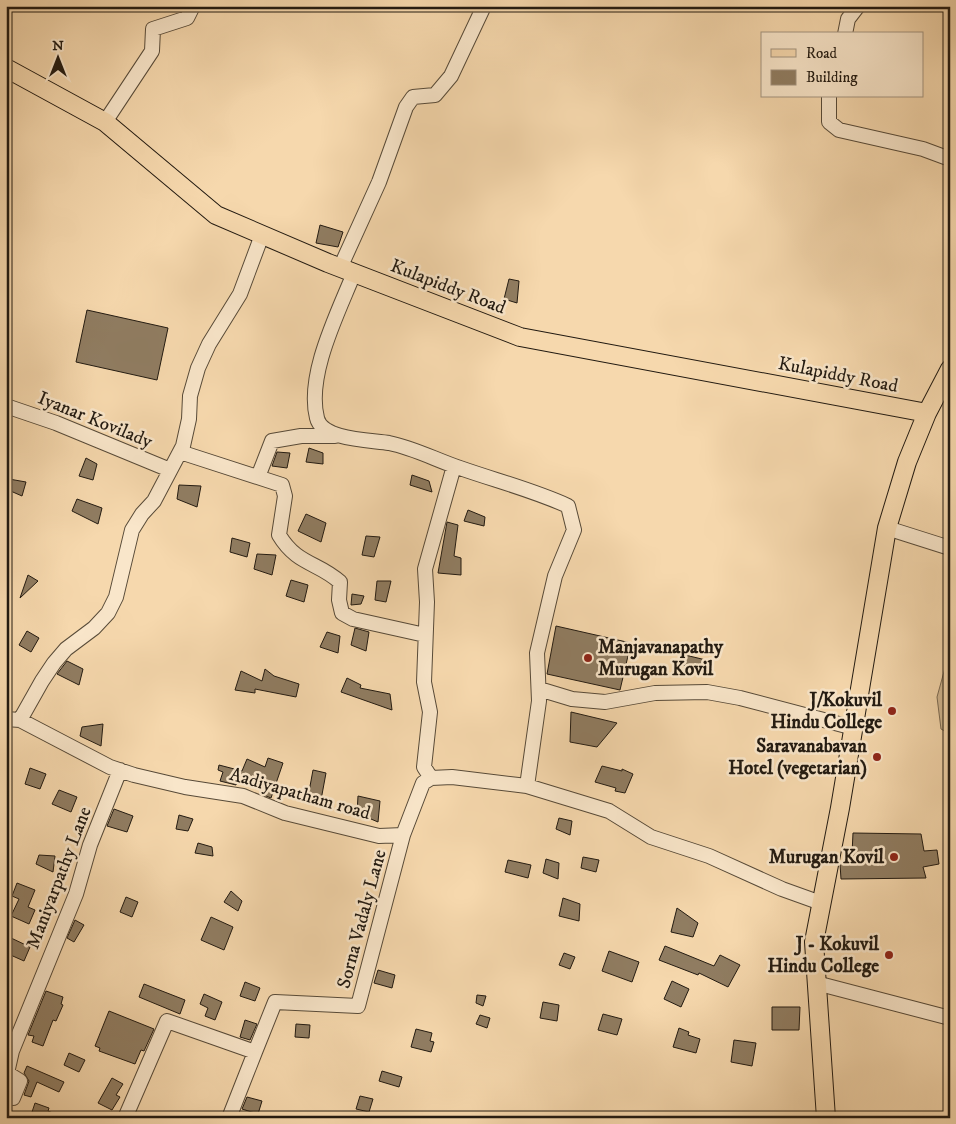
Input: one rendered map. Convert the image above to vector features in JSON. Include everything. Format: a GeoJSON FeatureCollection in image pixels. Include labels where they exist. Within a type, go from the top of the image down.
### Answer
{"type":"FeatureCollection","features":[{"type":"Feature","properties":{"kind":"main road","name":"Kulapiddy Road"},"geometry":{"type":"LineString","coordinates":[[6,68],[105,122],[216,215],[347,270],[520,337],[927,413]]}},
{"type":"Feature","properties":{"kind":"main road"},"geometry":{"type":"LineString","coordinates":[[826,1118],[814,942],[854,728],[887,528],[907,462],[927,413],[949,372]]}},
{"type":"Feature","properties":{"kind":"street"},"geometry":{"type":"LineString","coordinates":[[105,122],[152,51],[153,29],[187,18],[193,6]]}},
{"type":"Feature","properties":{"kind":"street"},"geometry":{"type":"LineString","coordinates":[[338,436],[324,430],[317,420],[319,362],[347,270],[406,107],[413,97],[435,95],[451,76],[484,6]]}},
{"type":"Feature","properties":{"kind":"street"},"geometry":{"type":"LineString","coordinates":[[845,32],[848,19],[858,6]]}},
{"type":"Feature","properties":{"kind":"street"},"geometry":{"type":"LineString","coordinates":[[829,98],[829,122],[840,130],[923,148],[950,159]]}},
{"type":"Feature","properties":{"kind":"street"},"geometry":{"type":"LineString","coordinates":[[13,720],[66,649],[94,628],[108,613],[116,597],[132,530],[142,514],[154,501],[180,452],[189,419],[190,396],[198,368],[208,344],[240,294],[262,235]]}},
{"type":"Feature","properties":{"kind":"street","name":"Iyanar Kovilady"},"geometry":{"type":"LineString","coordinates":[[6,406],[56,423],[170,470]]}},
{"type":"Feature","properties":{"kind":"street"},"geometry":{"type":"LineString","coordinates":[[258,477],[272,441],[300,436],[338,436],[409,447],[454,466],[539,493],[568,506],[574,530],[555,576],[538,653],[540,701],[527,786]]}},
{"type":"Feature","properties":{"kind":"street"},"geometry":{"type":"LineString","coordinates":[[180,452],[282,485],[285,496],[279,535],[297,557],[330,573],[340,582],[339,600],[342,612],[354,619],[425,635]]}},
{"type":"Feature","properties":{"kind":"street"},"geometry":{"type":"LineString","coordinates":[[431,778],[424,767],[430,712],[424,682],[427,602],[425,569],[454,466]]}},
{"type":"Feature","properties":{"kind":"street"},"geometry":{"type":"LineString","coordinates":[[887,528],[950,548]]}},
{"type":"Feature","properties":{"kind":"street"},"geometry":{"type":"LineString","coordinates":[[539,689],[572,699],[605,702],[655,693],[707,692],[854,728]]}},
{"type":"Feature","properties":{"kind":"street","name":"Aadiyapatham road"},"geometry":{"type":"LineString","coordinates":[[13,720],[120,770],[185,787],[243,796],[285,813],[379,836],[403,835]]}},
{"type":"Feature","properties":{"kind":"street","name":"Maniyarpathy Lane"},"geometry":{"type":"LineString","coordinates":[[6,1098],[13,1098],[20,1081],[7,1073],[12,1051],[76,894],[90,845],[120,770]]}},
{"type":"Feature","properties":{"kind":"street"},"geometry":{"type":"LineString","coordinates":[[403,835],[423,783],[431,778],[452,777],[527,786],[609,811],[651,837],[709,856],[782,889],[821,903]]}},
{"type":"Feature","properties":{"kind":"street","name":"Sorna Vadaly Lane"},"geometry":{"type":"LineString","coordinates":[[255,1052],[275,1002],[358,1006],[403,835]]}},
{"type":"Feature","properties":{"kind":"street"},"geometry":{"type":"LineString","coordinates":[[816,984],[950,1018]]}},
{"type":"Feature","properties":{"kind":"street"},"geometry":{"type":"LineString","coordinates":[[125,1118],[167,1021],[255,1052],[229,1118]]}},
{"type":"Feature","properties":{"kind":"shaded area"},"geometry":{"type":"Polygon","coordinates":[[[950,650],[950,734],[941,729],[937,697],[950,650]]]}},
{"type":"Feature","properties":{"kind":"building"},"geometry":{"type":"Polygon","coordinates":[[[320,225],[343,232],[338,247],[316,243],[320,225]]]}},
{"type":"Feature","properties":{"kind":"building"},"geometry":{"type":"Polygon","coordinates":[[[509,279],[519,281],[517,303],[504,299],[509,279]]]}},
{"type":"Feature","properties":{"kind":"building"},"geometry":{"type":"Polygon","coordinates":[[[87,310],[168,328],[157,380],[76,362],[87,310]]]}},
{"type":"Feature","properties":{"kind":"building"},"geometry":{"type":"Polygon","coordinates":[[[309,448],[323,453],[323,464],[306,462],[309,448]]]}},
{"type":"Feature","properties":{"kind":"building"},"geometry":{"type":"Polygon","coordinates":[[[277,452],[290,453],[287,468],[272,466],[277,452]]]}},
{"type":"Feature","properties":{"kind":"building"},"geometry":{"type":"Polygon","coordinates":[[[86,458],[97,464],[93,480],[79,476],[86,458]]]}},
{"type":"Feature","properties":{"kind":"building"},"geometry":{"type":"Polygon","coordinates":[[[412,475],[429,481],[432,492],[410,485],[412,475]]]}},
{"type":"Feature","properties":{"kind":"building"},"geometry":{"type":"Polygon","coordinates":[[[9,479],[26,482],[22,496],[6,489],[9,479]]]}},
{"type":"Feature","properties":{"kind":"building"},"geometry":{"type":"Polygon","coordinates":[[[179,485],[201,486],[197,507],[177,499],[179,485]]]}},
{"type":"Feature","properties":{"kind":"building"},"geometry":{"type":"Polygon","coordinates":[[[77,499],[102,508],[98,524],[72,511],[77,499]]]}},
{"type":"Feature","properties":{"kind":"building"},"geometry":{"type":"Polygon","coordinates":[[[468,510],[485,517],[484,526],[464,521],[468,510]]]}},
{"type":"Feature","properties":{"kind":"building"},"geometry":{"type":"Polygon","coordinates":[[[306,514],[326,523],[321,542],[298,531],[306,514]]]}},
{"type":"Feature","properties":{"kind":"building"},"geometry":{"type":"Polygon","coordinates":[[[447,522],[458,525],[454,556],[461,558],[461,575],[438,573],[447,522]]]}},
{"type":"Feature","properties":{"kind":"building"},"geometry":{"type":"Polygon","coordinates":[[[366,536],[380,537],[374,557],[362,555],[366,536]]]}},
{"type":"Feature","properties":{"kind":"building"},"geometry":{"type":"Polygon","coordinates":[[[232,538],[250,543],[247,557],[230,552],[232,538]]]}},
{"type":"Feature","properties":{"kind":"building"},"geometry":{"type":"Polygon","coordinates":[[[257,554],[276,555],[272,575],[254,569],[257,554]]]}},
{"type":"Feature","properties":{"kind":"building"},"geometry":{"type":"Polygon","coordinates":[[[28,575],[38,581],[20,598],[28,575]]]}},
{"type":"Feature","properties":{"kind":"building"},"geometry":{"type":"Polygon","coordinates":[[[291,580],[308,585],[304,602],[286,596],[291,580]]]}},
{"type":"Feature","properties":{"kind":"building"},"geometry":{"type":"Polygon","coordinates":[[[377,581],[391,581],[386,602],[375,600],[377,581]]]}},
{"type":"Feature","properties":{"kind":"building"},"geometry":{"type":"Polygon","coordinates":[[[352,594],[364,596],[361,604],[351,605],[352,594]]]}},
{"type":"Feature","properties":{"kind":"building","name":"Manjavanapathy Murugan Kovil"},"geometry":{"type":"Polygon","coordinates":[[[556,626],[631,643],[620,690],[547,674],[556,626]]]}},
{"type":"Feature","properties":{"kind":"building"},"geometry":{"type":"Polygon","coordinates":[[[355,628],[369,632],[366,651],[351,645],[355,628]]]}},
{"type":"Feature","properties":{"kind":"building"},"geometry":{"type":"Polygon","coordinates":[[[27,631],[39,638],[31,652],[19,645],[27,631]]]}},
{"type":"Feature","properties":{"kind":"building"},"geometry":{"type":"Polygon","coordinates":[[[327,632],[340,636],[338,653],[320,647],[327,632]]]}},
{"type":"Feature","properties":{"kind":"building"},"geometry":{"type":"Polygon","coordinates":[[[685,655],[706,660],[704,670],[683,665],[685,655]]]}},
{"type":"Feature","properties":{"kind":"building"},"geometry":{"type":"Polygon","coordinates":[[[67,661],[83,669],[79,685],[57,674],[67,661]]]}},
{"type":"Feature","properties":{"kind":"building"},"geometry":{"type":"Polygon","coordinates":[[[265,669],[274,676],[299,684],[296,697],[255,689],[255,693],[235,690],[241,671],[262,681],[265,669]]]}},
{"type":"Feature","properties":{"kind":"building"},"geometry":{"type":"Polygon","coordinates":[[[347,678],[361,685],[360,688],[390,694],[392,710],[341,692],[347,678]]]}},
{"type":"Feature","properties":{"kind":"building"},"geometry":{"type":"Polygon","coordinates":[[[571,712],[617,723],[597,747],[570,742],[571,712]]]}},
{"type":"Feature","properties":{"kind":"building"},"geometry":{"type":"Polygon","coordinates":[[[103,724],[101,746],[80,736],[82,727],[103,724]]]}},
{"type":"Feature","properties":{"kind":"building"},"geometry":{"type":"Polygon","coordinates":[[[268,758],[283,763],[271,798],[261,794],[262,787],[238,778],[236,785],[220,781],[223,772],[218,770],[219,765],[242,771],[247,759],[265,767],[268,758]]]}},
{"type":"Feature","properties":{"kind":"building"},"geometry":{"type":"Polygon","coordinates":[[[602,766],[622,771],[622,769],[633,774],[625,793],[615,791],[616,788],[595,782],[602,766]]]}},
{"type":"Feature","properties":{"kind":"building"},"geometry":{"type":"Polygon","coordinates":[[[30,768],[46,774],[40,789],[25,784],[30,768]]]}},
{"type":"Feature","properties":{"kind":"building"},"geometry":{"type":"Polygon","coordinates":[[[313,770],[326,773],[321,800],[308,797],[313,770]]]}},
{"type":"Feature","properties":{"kind":"building"},"geometry":{"type":"Polygon","coordinates":[[[59,790],[77,797],[71,812],[52,804],[59,790]]]}},
{"type":"Feature","properties":{"kind":"building"},"geometry":{"type":"Polygon","coordinates":[[[358,796],[380,801],[378,822],[357,813],[358,796]]]}},
{"type":"Feature","properties":{"kind":"building"},"geometry":{"type":"Polygon","coordinates":[[[114,809],[133,816],[127,832],[107,826],[114,809]]]}},
{"type":"Feature","properties":{"kind":"building"},"geometry":{"type":"Polygon","coordinates":[[[179,815],[193,819],[188,831],[176,829],[179,815]]]}},
{"type":"Feature","properties":{"kind":"building"},"geometry":{"type":"Polygon","coordinates":[[[559,818],[572,821],[570,835],[556,829],[559,818]]]}},
{"type":"Feature","properties":{"kind":"building"},"geometry":{"type":"Polygon","coordinates":[[[853,833],[921,834],[924,851],[937,850],[939,864],[923,867],[926,878],[841,879],[840,864],[852,854],[853,833]]]}},
{"type":"Feature","properties":{"kind":"building"},"geometry":{"type":"Polygon","coordinates":[[[198,843],[212,847],[213,856],[195,853],[198,843]]]}},
{"type":"Feature","properties":{"kind":"building"},"geometry":{"type":"Polygon","coordinates":[[[39,855],[55,856],[53,872],[36,864],[39,855]]]}},
{"type":"Feature","properties":{"kind":"building"},"geometry":{"type":"Polygon","coordinates":[[[583,857],[599,860],[596,872],[581,868],[583,857]]]}},
{"type":"Feature","properties":{"kind":"building"},"geometry":{"type":"Polygon","coordinates":[[[546,859],[559,863],[558,879],[543,873],[546,859]]]}},
{"type":"Feature","properties":{"kind":"building"},"geometry":{"type":"Polygon","coordinates":[[[508,860],[531,865],[528,878],[505,872],[508,860]]]}},
{"type":"Feature","properties":{"kind":"building"},"geometry":{"type":"Polygon","coordinates":[[[17,883],[35,890],[28,907],[35,910],[29,924],[11,916],[19,899],[12,896],[17,883]]]}},
{"type":"Feature","properties":{"kind":"building"},"geometry":{"type":"Polygon","coordinates":[[[231,891],[242,901],[238,911],[224,902],[231,891]]]}},
{"type":"Feature","properties":{"kind":"building"},"geometry":{"type":"Polygon","coordinates":[[[126,897],[138,902],[132,917],[120,912],[126,897]]]}},
{"type":"Feature","properties":{"kind":"building"},"geometry":{"type":"Polygon","coordinates":[[[563,898],[580,904],[579,921],[559,916],[563,898]]]}},
{"type":"Feature","properties":{"kind":"building"},"geometry":{"type":"Polygon","coordinates":[[[677,908],[698,923],[693,937],[671,932],[677,908]]]}},
{"type":"Feature","properties":{"kind":"building"},"geometry":{"type":"Polygon","coordinates":[[[211,917],[233,927],[224,950],[201,940],[211,917]]]}},
{"type":"Feature","properties":{"kind":"building"},"geometry":{"type":"Polygon","coordinates":[[[75,920],[84,925],[74,942],[67,938],[75,920]]]}},
{"type":"Feature","properties":{"kind":"building"},"geometry":{"type":"Polygon","coordinates":[[[9,937],[30,947],[24,961],[6,953],[9,937]]]}},
{"type":"Feature","properties":{"kind":"building"},"geometry":{"type":"Polygon","coordinates":[[[665,946],[714,966],[720,955],[740,965],[728,987],[699,973],[698,975],[659,960],[665,946]]]}},
{"type":"Feature","properties":{"kind":"building"},"geometry":{"type":"Polygon","coordinates":[[[609,951],[639,962],[632,982],[602,971],[609,951]]]}},
{"type":"Feature","properties":{"kind":"building"},"geometry":{"type":"Polygon","coordinates":[[[564,953],[575,957],[570,969],[559,965],[564,953]]]}},
{"type":"Feature","properties":{"kind":"building"},"geometry":{"type":"Polygon","coordinates":[[[378,970],[395,975],[392,988],[374,983],[378,970]]]}},
{"type":"Feature","properties":{"kind":"building"},"geometry":{"type":"Polygon","coordinates":[[[672,981],[689,989],[681,1007],[664,999],[672,981]]]}},
{"type":"Feature","properties":{"kind":"building"},"geometry":{"type":"Polygon","coordinates":[[[245,982],[260,988],[255,1001],[240,996],[245,982]]]}},
{"type":"Feature","properties":{"kind":"building"},"geometry":{"type":"Polygon","coordinates":[[[144,984],[185,1000],[180,1014],[139,997],[144,984]]]}},
{"type":"Feature","properties":{"kind":"building"},"geometry":{"type":"Polygon","coordinates":[[[46,991],[63,997],[61,1004],[63,1005],[56,1021],[53,1020],[43,1046],[32,1042],[34,1036],[28,1035],[46,991]]]}},
{"type":"Feature","properties":{"kind":"building"},"geometry":{"type":"Polygon","coordinates":[[[204,994],[222,1002],[215,1020],[205,1016],[208,1008],[200,1004],[204,994]]]}},
{"type":"Feature","properties":{"kind":"building"},"geometry":{"type":"Polygon","coordinates":[[[477,995],[486,996],[483,1006],[476,1003],[477,995]]]}},
{"type":"Feature","properties":{"kind":"building"},"geometry":{"type":"Polygon","coordinates":[[[543,1002],[559,1005],[557,1021],[540,1018],[543,1002]]]}},
{"type":"Feature","properties":{"kind":"building"},"geometry":{"type":"Polygon","coordinates":[[[772,1007],[800,1007],[799,1030],[772,1030],[772,1007]]]}},
{"type":"Feature","properties":{"kind":"building"},"geometry":{"type":"Polygon","coordinates":[[[109,1011],[154,1029],[144,1051],[141,1050],[135,1064],[99,1051],[100,1048],[95,1046],[109,1011]]]}},
{"type":"Feature","properties":{"kind":"building"},"geometry":{"type":"Polygon","coordinates":[[[603,1014],[622,1019],[617,1035],[598,1030],[603,1014]]]}},
{"type":"Feature","properties":{"kind":"building"},"geometry":{"type":"Polygon","coordinates":[[[480,1015],[490,1018],[487,1028],[476,1024],[480,1015]]]}},
{"type":"Feature","properties":{"kind":"building"},"geometry":{"type":"Polygon","coordinates":[[[245,1020],[257,1024],[250,1040],[240,1037],[245,1020]]]}},
{"type":"Feature","properties":{"kind":"building"},"geometry":{"type":"Polygon","coordinates":[[[296,1024],[310,1025],[309,1038],[295,1037],[296,1024]]]}},
{"type":"Feature","properties":{"kind":"building"},"geometry":{"type":"Polygon","coordinates":[[[679,1028],[689,1032],[688,1035],[700,1039],[696,1053],[673,1047],[679,1028]]]}},
{"type":"Feature","properties":{"kind":"building"},"geometry":{"type":"Polygon","coordinates":[[[416,1029],[432,1033],[430,1041],[434,1042],[431,1052],[411,1047],[416,1029]]]}},
{"type":"Feature","properties":{"kind":"building"},"geometry":{"type":"Polygon","coordinates":[[[734,1040],[756,1043],[752,1066],[731,1062],[734,1040]]]}},
{"type":"Feature","properties":{"kind":"building"},"geometry":{"type":"Polygon","coordinates":[[[69,1053],[85,1060],[79,1072],[64,1065],[69,1053]]]}},
{"type":"Feature","properties":{"kind":"building"},"geometry":{"type":"Polygon","coordinates":[[[27,1066],[64,1082],[59,1092],[37,1082],[31,1097],[24,1095],[29,1081],[24,1073],[27,1066]]]}},
{"type":"Feature","properties":{"kind":"building"},"geometry":{"type":"Polygon","coordinates":[[[382,1071],[402,1077],[399,1087],[379,1081],[382,1071]]]}},
{"type":"Feature","properties":{"kind":"building"},"geometry":{"type":"Polygon","coordinates":[[[112,1078],[123,1084],[116,1095],[120,1097],[112,1110],[98,1103],[112,1078]]]}},
{"type":"Feature","properties":{"kind":"building"},"geometry":{"type":"Polygon","coordinates":[[[360,1096],[373,1099],[369,1112],[356,1109],[360,1096]]]}},
{"type":"Feature","properties":{"kind":"building"},"geometry":{"type":"Polygon","coordinates":[[[247,1097],[262,1101],[258,1114],[242,1109],[247,1097]]]}},
{"type":"Feature","properties":{"kind":"building"},"geometry":{"type":"Polygon","coordinates":[[[35,1103],[49,1108],[48,1111],[65,1118],[30,1118],[35,1103]]]}},
{"type":"Feature","properties":{"kind":"place","name":"Manjavanapathy Murugan Kovil"},"geometry":{"type":"Point","coordinates":[588,658]}},
{"type":"Feature","properties":{"kind":"place","name":"J/Kokuvil Hindu College"},"geometry":{"type":"Point","coordinates":[892,711]}},
{"type":"Feature","properties":{"kind":"place","name":"Saravanabavan Hotel (vegetarian)"},"geometry":{"type":"Point","coordinates":[877,757]}},
{"type":"Feature","properties":{"kind":"place","name":"Murugan Kovil"},"geometry":{"type":"Point","coordinates":[894,857]}},
{"type":"Feature","properties":{"kind":"place","name":"J - Kokuvil Hindu College"},"geometry":{"type":"Point","coordinates":[889,955]}}]}
